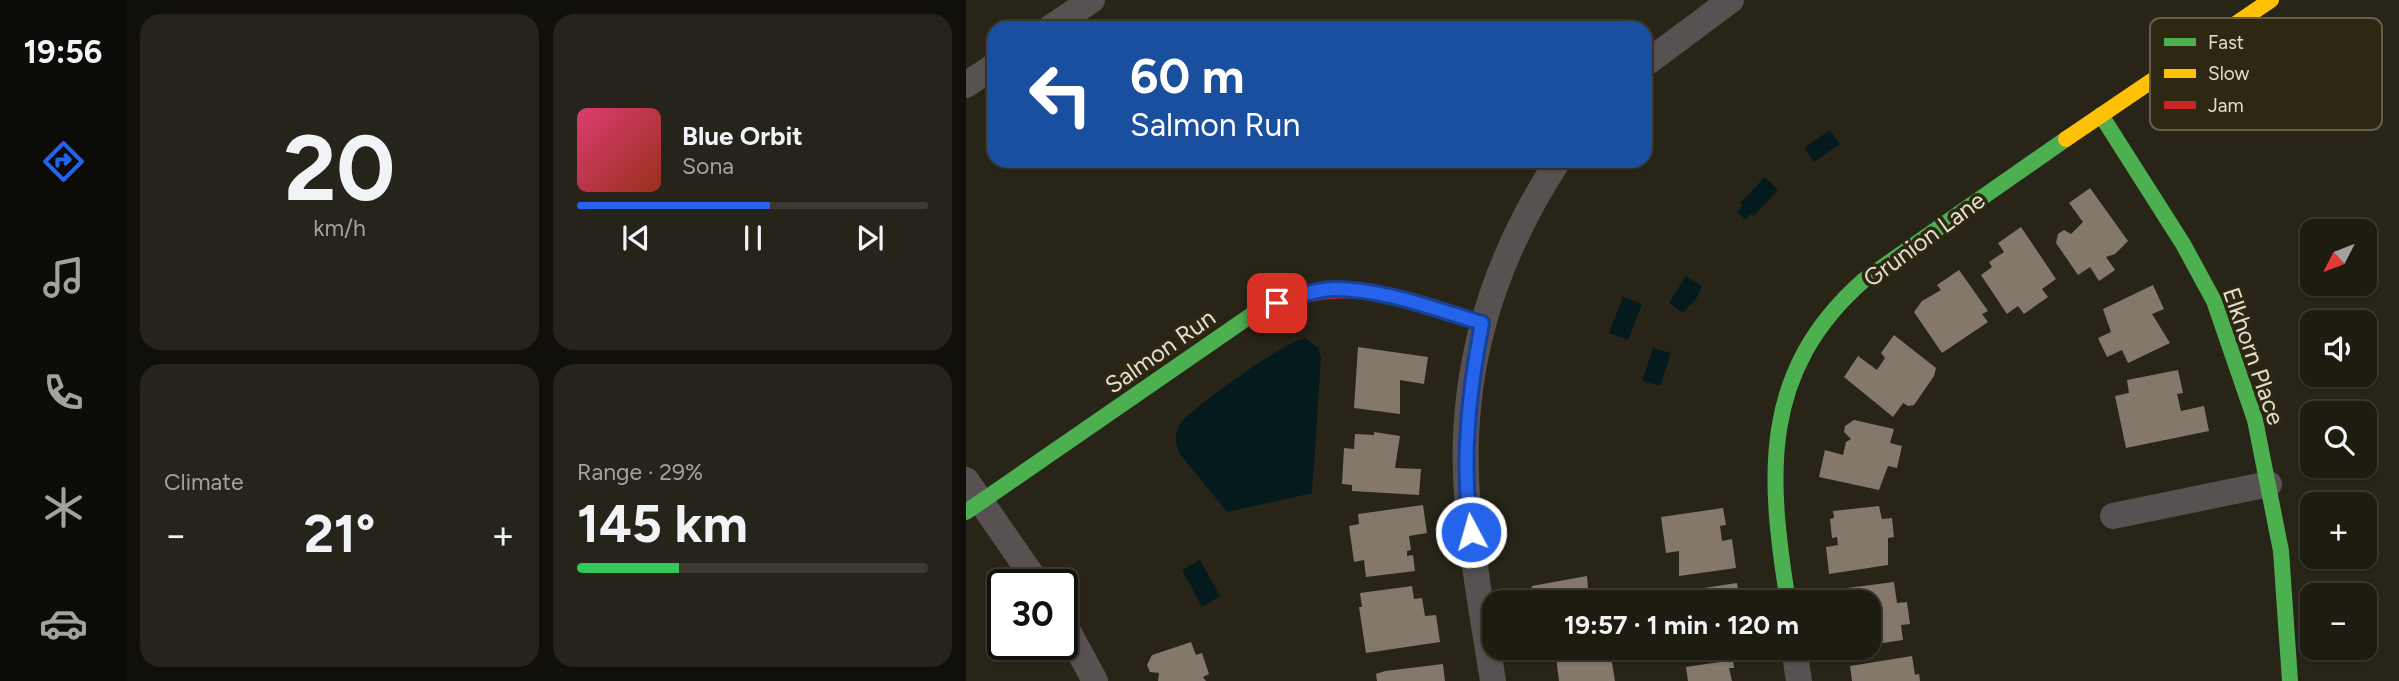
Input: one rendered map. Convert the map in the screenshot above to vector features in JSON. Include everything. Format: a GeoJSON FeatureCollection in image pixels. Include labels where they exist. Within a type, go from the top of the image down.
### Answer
{"type":"FeatureCollection","features":[{"type":"Feature","properties":{"kind":"street"},"geometry":{"type":"LineString","coordinates":[[1060,21],[1092,0]]}},
{"type":"Feature","properties":{"kind":"street"},"geometry":{"type":"LineString","coordinates":[[1652,59],[1731,0]]}},
{"type":"Feature","properties":{"kind":"street","name":"Grunion Lane"},"geometry":{"type":"LineString","coordinates":[[2245,18],[2272,0]]}},
{"type":"Feature","properties":{"kind":"street"},"geometry":{"type":"LineString","coordinates":[[966,85],[987,71]]}},
{"type":"Feature","properties":{"kind":"street","name":"Grunion Lane"},"geometry":{"type":"LineString","coordinates":[[1786,590],[1773,488],[1777,433],[1787,395],[1802,358],[1814,338],[1838,307],[1873,272],[2150,82]]}},
{"type":"Feature","properties":{"kind":"street","name":"Elkhorn Place"},"geometry":{"type":"LineString","coordinates":[[2101,115],[2183,244],[2214,301],[2255,420],[2281,551],[2290,681]]}},
{"type":"Feature","properties":{"kind":"street"},"geometry":{"type":"LineString","coordinates":[[1493,681],[1468,507],[1466,443],[1471,381],[1482,323],[1497,275],[1516,234],[1555,168]]}},
{"type":"Feature","properties":{"kind":"street","name":"Salmon Run"},"geometry":{"type":"LineString","coordinates":[[974,507],[1250,316],[1277,303],[1332,289],[1361,291],[1396,298],[1482,323]]}},
{"type":"Feature","properties":{"kind":"street"},"geometry":{"type":"LineString","coordinates":[[966,480],[974,507],[1026,569]]}},
{"type":"Feature","properties":{"kind":"street"},"geometry":{"type":"LineString","coordinates":[[2113,516],[2269,484]]}},
{"type":"Feature","properties":{"kind":"street"},"geometry":{"type":"LineString","coordinates":[[1078,650],[1095,681]]}},
{"type":"Feature","properties":{"kind":"street"},"geometry":{"type":"LineString","coordinates":[[1796,660],[1799,681]]}},
{"type":"Feature","properties":{"kind":"water"},"geometry":{"type":"Polygon","coordinates":[[[1830,130],[1840,144],[1814,162],[1804,148],[1830,130]]]}},
{"type":"Feature","properties":{"kind":"water"},"geometry":{"type":"Polygon","coordinates":[[[1765,177],[1778,190],[1754,216],[1751,214],[1745,219],[1737,212],[1742,206],[1740,203],[1765,177]]]}},
{"type":"Feature","properties":{"kind":"water"},"geometry":{"type":"Polygon","coordinates":[[[1686,276],[1702,286],[1696,299],[1683,313],[1669,303],[1686,276]]]}},
{"type":"Feature","properties":{"kind":"water"},"geometry":{"type":"Polygon","coordinates":[[[1623,297],[1642,304],[1628,340],[1609,333],[1623,297]]]}},
{"type":"Feature","properties":{"kind":"water"},"geometry":{"type":"Polygon","coordinates":[[[1305,338],[1319,348],[1321,359],[1312,493],[1227,512],[1180,454],[1177,431],[1189,415],[1241,375],[1280,350],[1305,338]]]}},
{"type":"Feature","properties":{"kind":"water"},"geometry":{"type":"Polygon","coordinates":[[[1653,348],[1671,353],[1660,386],[1642,381],[1653,348]]]}},
{"type":"Feature","properties":{"kind":"water"},"geometry":{"type":"Polygon","coordinates":[[[1200,560],[1220,596],[1202,607],[1182,570],[1200,560]]]}},
{"type":"Feature","properties":{"kind":"building"},"geometry":{"type":"Polygon","coordinates":[[[2090,188],[2128,241],[2115,254],[2106,257],[2115,270],[2099,281],[2090,267],[2078,275],[2056,243],[2058,234],[2064,230],[2071,234],[2083,222],[2069,203],[2090,188]]]}},
{"type":"Feature","properties":{"kind":"building"},"geometry":{"type":"Polygon","coordinates":[[[2021,227],[2056,279],[2042,289],[2048,297],[2024,314],[2018,306],[2007,314],[1981,275],[1992,267],[1989,262],[2004,252],[1998,243],[2021,227]]]}},
{"type":"Feature","properties":{"kind":"building"},"geometry":{"type":"Polygon","coordinates":[[[1959,270],[1988,311],[1982,314],[1988,322],[1942,353],[1914,312],[1922,301],[1941,290],[1937,285],[1959,270]]]}},
{"type":"Feature","properties":{"kind":"building"},"geometry":{"type":"Polygon","coordinates":[[[2153,285],[2164,309],[2152,314],[2170,343],[2128,363],[2122,350],[2107,357],[2098,338],[2111,332],[2103,309],[2153,285]]]}},
{"type":"Feature","properties":{"kind":"building"},"geometry":{"type":"Polygon","coordinates":[[[1894,335],[1936,368],[1934,376],[1914,405],[1903,403],[1893,417],[1844,377],[1858,356],[1877,370],[1885,358],[1881,353],[1894,335]]]}},
{"type":"Feature","properties":{"kind":"building"},"geometry":{"type":"Polygon","coordinates":[[[1358,347],[1428,357],[1424,384],[1400,380],[1400,414],[1354,408],[1358,347]]]}},
{"type":"Feature","properties":{"kind":"building"},"geometry":{"type":"Polygon","coordinates":[[[2178,370],[2183,393],[2177,394],[2181,411],[2204,406],[2209,431],[2126,448],[2115,396],[2129,393],[2127,380],[2178,370]]]}},
{"type":"Feature","properties":{"kind":"building"},"geometry":{"type":"Polygon","coordinates":[[[1854,420],[1894,429],[1890,443],[1902,446],[1897,468],[1888,466],[1879,490],[1819,477],[1825,450],[1843,455],[1846,442],[1851,439],[1844,432],[1845,426],[1854,420]]]}},
{"type":"Feature","properties":{"kind":"building"},"geometry":{"type":"Polygon","coordinates":[[[1374,432],[1400,436],[1395,468],[1421,469],[1419,495],[1352,491],[1352,485],[1342,484],[1344,448],[1354,449],[1355,434],[1374,435],[1374,432]]]}},
{"type":"Feature","properties":{"kind":"building"},"geometry":{"type":"Polygon","coordinates":[[[1423,505],[1427,533],[1409,536],[1411,550],[1407,551],[1407,556],[1413,555],[1415,571],[1366,577],[1364,560],[1354,562],[1349,526],[1359,524],[1358,514],[1423,505]]]}},
{"type":"Feature","properties":{"kind":"building"},"geometry":{"type":"Polygon","coordinates":[[[1879,506],[1882,519],[1892,518],[1894,537],[1888,538],[1888,565],[1829,574],[1826,547],[1838,545],[1837,537],[1832,538],[1830,519],[1834,518],[1833,511],[1879,506]]]}},
{"type":"Feature","properties":{"kind":"building"},"geometry":{"type":"Polygon","coordinates":[[[1723,508],[1726,525],[1720,526],[1722,541],[1732,539],[1736,568],[1679,576],[1679,551],[1666,553],[1661,517],[1723,508]]]}},
{"type":"Feature","properties":{"kind":"building"},"geometry":{"type":"Polygon","coordinates":[[[1587,576],[1588,590],[1531,590],[1532,586],[1587,576]]]}},
{"type":"Feature","properties":{"kind":"building"},"geometry":{"type":"Polygon","coordinates":[[[1894,582],[1897,603],[1907,602],[1910,624],[1901,625],[1903,640],[1881,643],[1881,590],[1832,590],[1894,582]]]}},
{"type":"Feature","properties":{"kind":"building"},"geometry":{"type":"Polygon","coordinates":[[[1737,583],[1738,590],[1691,590],[1737,583]]]}},
{"type":"Feature","properties":{"kind":"building"},"geometry":{"type":"Polygon","coordinates":[[[1412,586],[1414,599],[1422,598],[1425,616],[1436,615],[1440,642],[1366,653],[1359,607],[1362,607],[1360,593],[1412,586]]]}},
{"type":"Feature","properties":{"kind":"building"},"geometry":{"type":"Polygon","coordinates":[[[1191,642],[1196,655],[1202,653],[1209,674],[1203,677],[1206,681],[1158,681],[1159,673],[1150,672],[1147,665],[1152,655],[1191,642]]]}},
{"type":"Feature","properties":{"kind":"building"},"geometry":{"type":"Polygon","coordinates":[[[1912,656],[1915,675],[1919,674],[1920,681],[1852,681],[1850,666],[1912,656]]]}},
{"type":"Feature","properties":{"kind":"building"},"geometry":{"type":"Polygon","coordinates":[[[1556,660],[1612,660],[1615,681],[1559,681],[1556,660]]]}},
{"type":"Feature","properties":{"kind":"building"},"geometry":{"type":"Polygon","coordinates":[[[1733,660],[1734,668],[1729,668],[1732,681],[1688,681],[1686,667],[1733,660]]]}},
{"type":"Feature","properties":{"kind":"building"},"geometry":{"type":"Polygon","coordinates":[[[1443,664],[1445,681],[1377,681],[1376,674],[1385,671],[1443,664]]]}},
{"type":"Feature","properties":{"kind":"traffic: fast"},"geometry":{"type":"LineString","coordinates":[[2101,115],[2183,244],[2214,301],[2255,420],[2281,551],[2290,681]]}},
{"type":"Feature","properties":{"kind":"traffic: fast"},"geometry":{"type":"LineString","coordinates":[[1786,590],[1777,512],[1779,429],[1789,389],[1805,352],[1830,315],[1864,280],[2066,139]]}},
{"type":"Feature","properties":{"kind":"traffic: fast"},"geometry":{"type":"LineString","coordinates":[[966,512],[1250,316],[1273,305]]}},
{"type":"Feature","properties":{"kind":"traffic: slow"},"geometry":{"type":"LineString","coordinates":[[2244,18],[2271,0]]}},
{"type":"Feature","properties":{"kind":"traffic: slow"},"geometry":{"type":"LineString","coordinates":[[2066,139],[2150,82]]}},
{"type":"Feature","properties":{"kind":"traffic: jam"},"geometry":{"type":"LineString","coordinates":[[1273,305],[1327,291],[1379,293],[1482,323]]}},
{"type":"Feature","properties":{"kind":"route"},"geometry":{"type":"LineString","coordinates":[[1277,303],[1332,289],[1361,291],[1396,298],[1482,323],[1471,381],[1466,443],[1471,532]]}}]}
